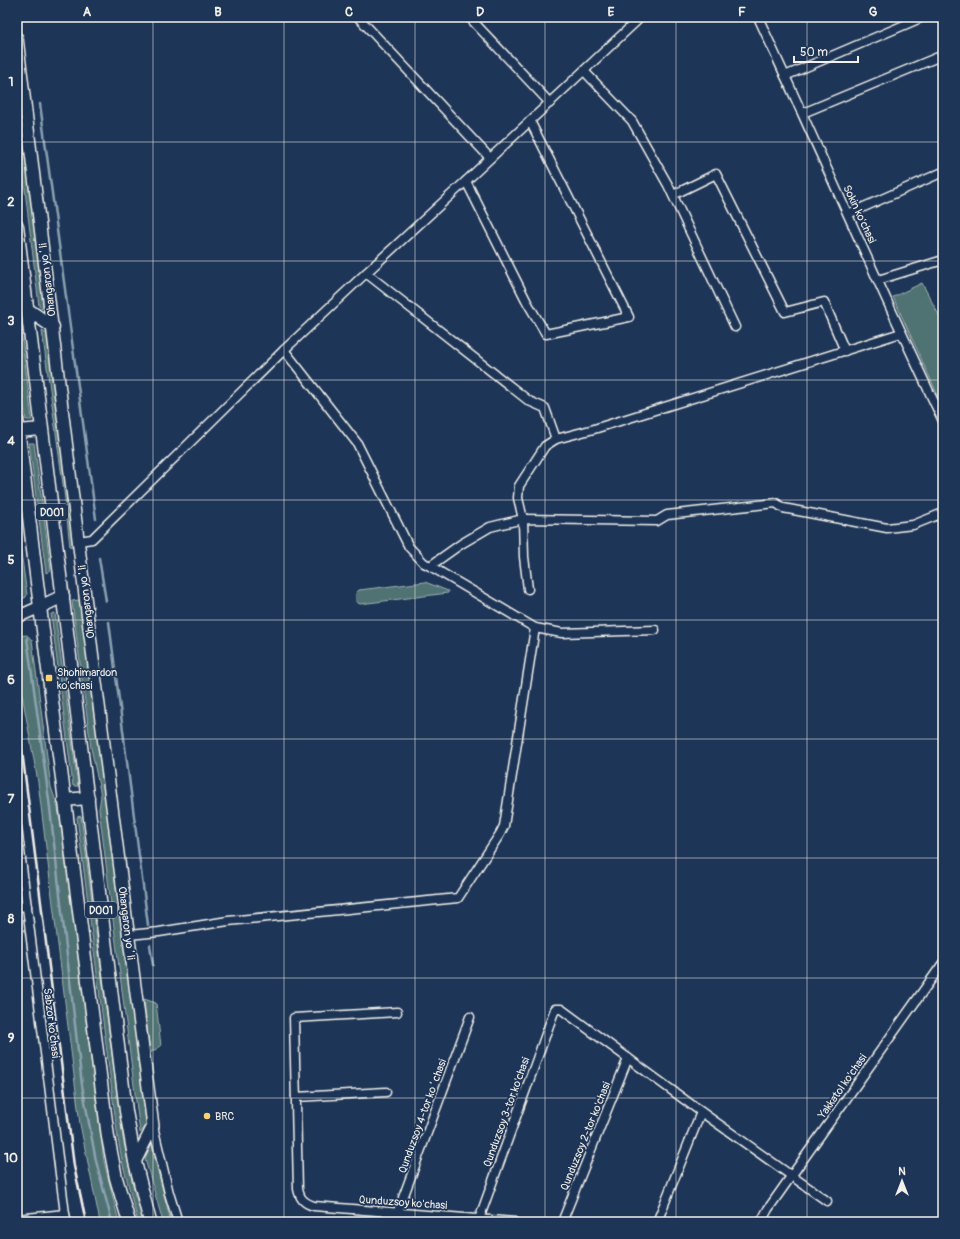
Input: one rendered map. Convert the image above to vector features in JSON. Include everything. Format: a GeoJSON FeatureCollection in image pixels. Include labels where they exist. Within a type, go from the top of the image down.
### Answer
{"type":"FeatureCollection","features":[{"type":"Feature","properties":{"kind":"highway","name":"Ohangaron yoʻli"},"geometry":{"type":"LineString","coordinates":[[17,226],[126,1111],[135,1162],[150,1222]]}},
{"type":"Feature","properties":{"kind":"highway"},"geometry":{"type":"LineString","coordinates":[[27,309],[53,327]]}},
{"type":"Feature","properties":{"kind":"highway","name":"D001"},"geometry":{"type":"LineString","coordinates":[[17,419],[64,800],[108,1137],[116,1178],[129,1222]]}},
{"type":"Feature","properties":{"kind":"highway"},"geometry":{"type":"LineString","coordinates":[[19,431],[41,429]]}},
{"type":"Feature","properties":{"kind":"highway"},"geometry":{"type":"LineString","coordinates":[[40,607],[63,596]]}},
{"type":"Feature","properties":{"kind":"highway"},"geometry":{"type":"LineString","coordinates":[[64,800],[88,798]]}},
{"type":"Feature","properties":{"kind":"main road","name":"Ohangaron yoʻli"},"geometry":{"type":"LineString","coordinates":[[17,38],[153,1126]]}},
{"type":"Feature","properties":{"kind":"main road"},"geometry":{"type":"LineString","coordinates":[[17,616],[40,607]]}},
{"type":"Feature","properties":{"kind":"main road"},"geometry":{"type":"LineString","coordinates":[[135,1162],[153,1126]]}},
{"type":"Feature","properties":{"kind":"street"},"geometry":{"type":"LineString","coordinates":[[358,17],[490,158]]}},
{"type":"Feature","properties":{"kind":"street"},"geometry":{"type":"LineString","coordinates":[[469,17],[550,103]]}},
{"type":"Feature","properties":{"kind":"street"},"geometry":{"type":"LineString","coordinates":[[79,541],[92,539],[284,350],[366,272],[466,181],[641,17]]}},
{"type":"Feature","properties":{"kind":"street","name":"Sokin ko'chasi"},"geometry":{"type":"LineString","coordinates":[[758,17],[901,333],[943,421]]}},
{"type":"Feature","properties":{"kind":"street"},"geometry":{"type":"LineString","coordinates":[[785,76],[923,17]]}},
{"type":"Feature","properties":{"kind":"street"},"geometry":{"type":"LineString","coordinates":[[803,114],[943,55]]}},
{"type":"Feature","properties":{"kind":"street"},"geometry":{"type":"LineString","coordinates":[[584,71],[632,121],[673,195],[735,327]]}},
{"type":"Feature","properties":{"kind":"street"},"geometry":{"type":"LineString","coordinates":[[466,181],[527,302],[546,334],[628,317],[530,121]]}},
{"type":"Feature","properties":{"kind":"street"},"geometry":{"type":"LineString","coordinates":[[848,214],[943,172]]}},
{"type":"Feature","properties":{"kind":"street"},"geometry":{"type":"LineString","coordinates":[[673,195],[716,174],[785,312],[824,302],[845,350]]}},
{"type":"Feature","properties":{"kind":"street"},"geometry":{"type":"LineString","coordinates":[[878,280],[943,260]]}},
{"type":"Feature","properties":{"kind":"street"},"geometry":{"type":"LineString","coordinates":[[366,272],[529,401],[545,408],[556,439]]}},
{"type":"Feature","properties":{"kind":"street"},"geometry":{"type":"LineString","coordinates":[[528,589],[524,557],[524,519],[518,498],[519,486],[545,446],[556,439],[594,429],[901,333]]}},
{"type":"Feature","properties":{"kind":"street"},"geometry":{"type":"LineString","coordinates":[[284,350],[357,443],[409,547],[424,563],[535,628],[562,633],[655,630]]}},
{"type":"Feature","properties":{"kind":"street"},"geometry":{"type":"LineString","coordinates":[[430,566],[461,544],[490,527],[524,519],[657,521],[667,515],[776,503],[783,508],[888,528],[913,524],[943,513]]}},
{"type":"Feature","properties":{"kind":"street"},"geometry":{"type":"LineString","coordinates":[[129,935],[159,932],[228,921],[458,898],[504,826],[535,628]]}},
{"type":"Feature","properties":{"kind":"street","name":"Sabzor ko'chasi"},"geometry":{"type":"LineString","coordinates":[[17,827],[66,1218]]}},
{"type":"Feature","properties":{"kind":"street"},"geometry":{"type":"LineString","coordinates":[[17,907],[27,906]]}},
{"type":"Feature","properties":{"kind":"street","name":"Yakkatol ko'chasi"},"geometry":{"type":"LineString","coordinates":[[762,1222],[768,1209],[943,963]]}},
{"type":"Feature","properties":{"kind":"street","name":"Qunduzsoy 3-tor ko'chasi"},"geometry":{"type":"LineString","coordinates":[[479,1220],[555,1010],[561,1009],[628,1058]]}},
{"type":"Feature","properties":{"kind":"street"},"geometry":{"type":"LineString","coordinates":[[386,1092],[296,1097],[294,1018],[397,1012]]}},
{"type":"Feature","properties":{"kind":"street","name":"Qunduzsoy 4-tor koʻchasi"},"geometry":{"type":"LineString","coordinates":[[394,1222],[470,1017]]}},
{"type":"Feature","properties":{"kind":"street"},"geometry":{"type":"LineString","coordinates":[[628,1058],[701,1112],[828,1201]]}},
{"type":"Feature","properties":{"kind":"street","name":"Qunduzsoy 2-tor ko'chasi"},"geometry":{"type":"LineString","coordinates":[[562,1222],[628,1058]]}},
{"type":"Feature","properties":{"kind":"street","name":"Qunduzsoy ko'chasi"},"geometry":{"type":"LineString","coordinates":[[296,1097],[298,1189],[301,1199],[307,1204],[397,1213],[515,1222]]}},
{"type":"Feature","properties":{"kind":"street"},"geometry":{"type":"LineString","coordinates":[[657,1222],[701,1112]]}},
{"type":"Feature","properties":{"kind":"street"},"geometry":{"type":"LineString","coordinates":[[153,1126],[169,1193],[178,1222]]}},
{"type":"Feature","properties":{"kind":"street"},"geometry":{"type":"LineString","coordinates":[[17,1218],[66,1218]]}},
{"type":"Feature","properties":{"kind":"green space"},"geometry":{"type":"Polygon","coordinates":[[[17,80],[46,311],[39,306],[17,124],[17,80]]]}},
{"type":"Feature","properties":{"kind":"green space"},"geometry":{"type":"Polygon","coordinates":[[[922,283],[943,323],[943,396],[939,398],[893,297],[922,283]]]}},
{"type":"Feature","properties":{"kind":"green space"},"geometry":{"type":"Polygon","coordinates":[[[17,297],[32,420],[26,420],[17,352],[17,297]]]}},
{"type":"Feature","properties":{"kind":"green space"},"geometry":{"type":"Polygon","coordinates":[[[42,331],[49,335],[75,545],[70,547],[65,499],[42,331]]]}},
{"type":"Feature","properties":{"kind":"green space"},"geometry":{"type":"Polygon","coordinates":[[[29,443],[34,443],[51,570],[46,573],[29,443]]]}},
{"type":"Feature","properties":{"kind":"green space"},"geometry":{"type":"Polygon","coordinates":[[[17,523],[27,595],[25,598],[17,599],[17,523]]]}},
{"type":"Feature","properties":{"kind":"green space"},"geometry":{"type":"Polygon","coordinates":[[[425,582],[448,591],[448,593],[360,604],[356,602],[356,593],[359,590],[425,582]]]}},
{"type":"Feature","properties":{"kind":"green space"},"geometry":{"type":"Polygon","coordinates":[[[79,600],[83,603],[147,1125],[140,1133],[99,809],[101,796],[91,748],[72,601],[79,600]]]}},
{"type":"Feature","properties":{"kind":"green space"},"geometry":{"type":"Polygon","coordinates":[[[55,613],[78,786],[73,786],[51,614],[55,613]]]}},
{"type":"Feature","properties":{"kind":"green space"},"geometry":{"type":"Polygon","coordinates":[[[27,635],[32,640],[51,787],[58,808],[62,834],[104,1161],[119,1222],[100,1222],[80,1124],[38,782],[17,667],[17,636],[27,635]]]}},
{"type":"Feature","properties":{"kind":"green space"},"geometry":{"type":"Polygon","coordinates":[[[81,816],[123,1138],[135,1195],[144,1222],[138,1222],[123,1165],[118,1139],[77,817],[81,816]]]}},
{"type":"Feature","properties":{"kind":"green space"},"geometry":{"type":"Polygon","coordinates":[[[144,999],[156,1003],[161,1046],[150,1053],[144,999]]]}},
{"type":"Feature","properties":{"kind":"green space"},"geometry":{"type":"Polygon","coordinates":[[[151,1140],[171,1222],[163,1222],[145,1159],[151,1140]]]}},
{"type":"Feature","properties":{"kind":"waterway"},"geometry":{"type":"LineString","coordinates":[[40,104],[96,519]]}},
{"type":"Feature","properties":{"kind":"waterway"},"geometry":{"type":"LineString","coordinates":[[99,558],[106,601]]}},
{"type":"Feature","properties":{"kind":"waterway"},"geometry":{"type":"LineString","coordinates":[[17,570],[20,598]]}},
{"type":"Feature","properties":{"kind":"waterway"},"geometry":{"type":"LineString","coordinates":[[109,622],[148,925]]}},
{"type":"Feature","properties":{"kind":"waterway"},"geometry":{"type":"LineString","coordinates":[[27,638],[49,800],[82,1085],[96,1161],[112,1222]]}},
{"type":"Feature","properties":{"kind":"waterway"},"geometry":{"type":"LineString","coordinates":[[150,945],[153,965]]}},
{"type":"Feature","properties":{"kind":"railway"},"geometry":{"type":"LineString","coordinates":[[17,711],[74,1166],[86,1222]]}},
{"type":"Feature","properties":{"kind":"place","name":"Shohimardon ko'chasi"},"geometry":{"type":"Point","coordinates":[49,678]}},
{"type":"Feature","properties":{"kind":"place","name":"BRC"},"geometry":{"type":"Point","coordinates":[207,1116]}}]}
